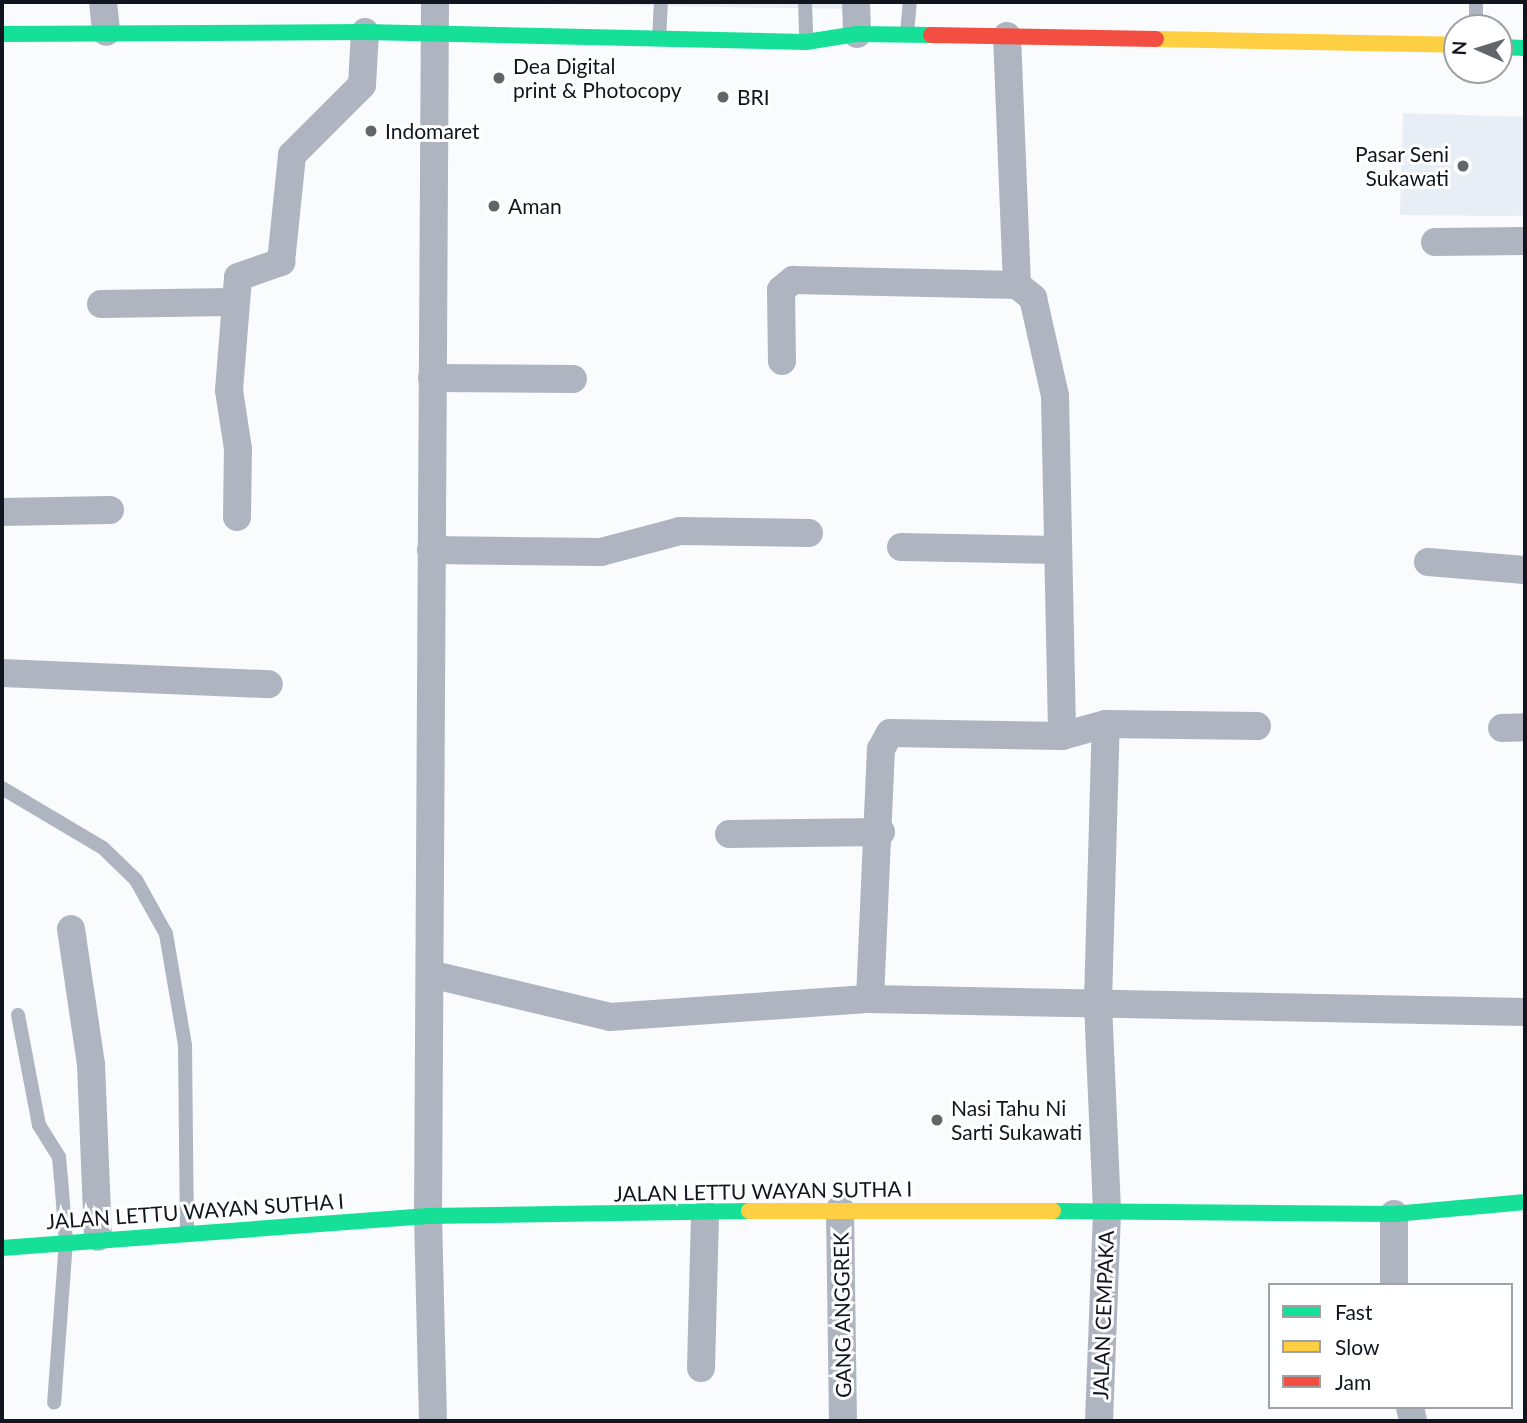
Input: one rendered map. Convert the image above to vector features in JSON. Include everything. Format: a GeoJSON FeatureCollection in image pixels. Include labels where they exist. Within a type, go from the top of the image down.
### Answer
{"type":"FeatureCollection","features":[{"type":"Feature","properties":{"kind":"main road"},"geometry":{"type":"LineString","coordinates":[[2,34],[365,32],[659,41],[806,42],[857,34],[1443,45]]}},
{"type":"Feature","properties":{"kind":"main road","name":"JALAN LETTU WAYAN SUTHA I"},"geometry":{"type":"LineString","coordinates":[[2,1248],[98,1237],[428,1216],[705,1214],[840,1209],[1394,1214],[1525,1202]]}},
{"type":"Feature","properties":{"kind":"street"},"geometry":{"type":"LineString","coordinates":[[103,2],[106,32]]}},
{"type":"Feature","properties":{"kind":"street"},"geometry":{"type":"LineString","coordinates":[[433,1421],[428,1216],[435,2]]}},
{"type":"Feature","properties":{"kind":"street"},"geometry":{"type":"LineString","coordinates":[[856,2],[857,34]]}},
{"type":"Feature","properties":{"kind":"street"},"geometry":{"type":"LineString","coordinates":[[237,517],[231,302],[243,270],[281,261],[292,155],[362,85],[365,32]]}},
{"type":"Feature","properties":{"kind":"street"},"geometry":{"type":"LineString","coordinates":[[1007,36],[1017,285]]}},
{"type":"Feature","properties":{"kind":"street"},"geometry":{"type":"LineString","coordinates":[[1435,242],[1525,241]]}},
{"type":"Feature","properties":{"kind":"street"},"geometry":{"type":"LineString","coordinates":[[782,362],[781,290],[793,280],[1017,285],[1033,298],[1055,396],[1062,736]]}},
{"type":"Feature","properties":{"kind":"street"},"geometry":{"type":"LineString","coordinates":[[102,304],[231,302]]}},
{"type":"Feature","properties":{"kind":"street"},"geometry":{"type":"LineString","coordinates":[[432,378],[573,379]]}},
{"type":"Feature","properties":{"kind":"street"},"geometry":{"type":"LineString","coordinates":[[2,512],[110,510]]}},
{"type":"Feature","properties":{"kind":"street"},"geometry":{"type":"LineString","coordinates":[[431,550],[601,552],[680,531],[809,533]]}},
{"type":"Feature","properties":{"kind":"street"},"geometry":{"type":"LineString","coordinates":[[901,547],[1057,550]]}},
{"type":"Feature","properties":{"kind":"street"},"geometry":{"type":"LineString","coordinates":[[1428,562],[1525,570]]}},
{"type":"Feature","properties":{"kind":"street"},"geometry":{"type":"LineString","coordinates":[[2,673],[269,684]]}},
{"type":"Feature","properties":{"kind":"street"},"geometry":{"type":"LineString","coordinates":[[870,999],[881,832],[881,749],[890,733],[1062,736],[1106,724],[1257,726]]}},
{"type":"Feature","properties":{"kind":"street","name":"JALAN CEMPAKA"},"geometry":{"type":"LineString","coordinates":[[1099,1421],[1107,1210],[1098,1002],[1106,724]]}},
{"type":"Feature","properties":{"kind":"street"},"geometry":{"type":"LineString","coordinates":[[729,834],[881,832]]}},
{"type":"Feature","properties":{"kind":"street"},"geometry":{"type":"LineString","coordinates":[[71,929],[91,1063],[98,1237]]}},
{"type":"Feature","properties":{"kind":"street"},"geometry":{"type":"LineString","coordinates":[[430,974],[610,1017],[870,999],[1525,1012]]}},
{"type":"Feature","properties":{"kind":"street","name":"GANG ANGGREK"},"geometry":{"type":"LineString","coordinates":[[840,1209],[844,1421]]}},
{"type":"Feature","properties":{"kind":"street"},"geometry":{"type":"LineString","coordinates":[[701,1368],[705,1214]]}},
{"type":"Feature","properties":{"kind":"street"},"geometry":{"type":"LineString","coordinates":[[1394,1214],[1394,1283]]}},
{"type":"Feature","properties":{"kind":"lane"},"geometry":{"type":"LineString","coordinates":[[659,41],[662,2]]}},
{"type":"Feature","properties":{"kind":"lane"},"geometry":{"type":"LineString","coordinates":[[805,2],[806,42]]}},
{"type":"Feature","properties":{"kind":"lane"},"geometry":{"type":"LineString","coordinates":[[907,35],[910,2]]}},
{"type":"Feature","properties":{"kind":"lane"},"geometry":{"type":"LineString","coordinates":[[2,788],[103,848],[136,880],[166,934],[185,1045],[187,1231]]}},
{"type":"Feature","properties":{"kind":"lane"},"geometry":{"type":"LineString","coordinates":[[18,1014],[39,1125],[59,1157],[66,1241],[54,1404]]}},
{"type":"Feature","properties":{"kind":"shaded area"},"geometry":{"type":"Polygon","coordinates":[[[491,2],[844,2],[844,9],[491,3],[491,2]]]}},
{"type":"Feature","properties":{"kind":"shaded area","name":"Pasar Seni Sukawati"},"geometry":{"type":"Polygon","coordinates":[[[1403,113],[1525,117],[1525,216],[1400,215],[1403,113]]]}},
{"type":"Feature","properties":{"kind":"traffic: fast"},"geometry":{"type":"LineString","coordinates":[[2,34],[365,32],[806,42],[857,34],[931,35]]}},
{"type":"Feature","properties":{"kind":"traffic: fast"},"geometry":{"type":"LineString","coordinates":[[1513,48],[1525,48]]}},
{"type":"Feature","properties":{"kind":"traffic: fast"},"geometry":{"type":"LineString","coordinates":[[1053,1211],[1394,1214],[1525,1202]]}},
{"type":"Feature","properties":{"kind":"traffic: fast"},"geometry":{"type":"LineString","coordinates":[[2,1248],[428,1216],[749,1211]]}},
{"type":"Feature","properties":{"kind":"traffic: slow"},"geometry":{"type":"LineString","coordinates":[[1156,39],[1443,45]]}},
{"type":"Feature","properties":{"kind":"traffic: slow"},"geometry":{"type":"LineString","coordinates":[[749,1211],[1053,1211]]}},
{"type":"Feature","properties":{"kind":"traffic: jam"},"geometry":{"type":"LineString","coordinates":[[931,35],[1156,39]]}},
{"type":"Feature","properties":{"kind":"place","name":"Dea Digital print & Photocopy"},"geometry":{"type":"Point","coordinates":[499,78]}},
{"type":"Feature","properties":{"kind":"place","name":"BRI"},"geometry":{"type":"Point","coordinates":[723,97]}},
{"type":"Feature","properties":{"kind":"place","name":"Indomaret"},"geometry":{"type":"Point","coordinates":[371,131]}},
{"type":"Feature","properties":{"kind":"place","name":"Pasar Seni Sukawati"},"geometry":{"type":"Point","coordinates":[1463,166]}},
{"type":"Feature","properties":{"kind":"place","name":"Aman"},"geometry":{"type":"Point","coordinates":[494,206]}},
{"type":"Feature","properties":{"kind":"place","name":"Nasi Tahu Ni Sarti Sukawati"},"geometry":{"type":"Point","coordinates":[937,1120]}}]}
